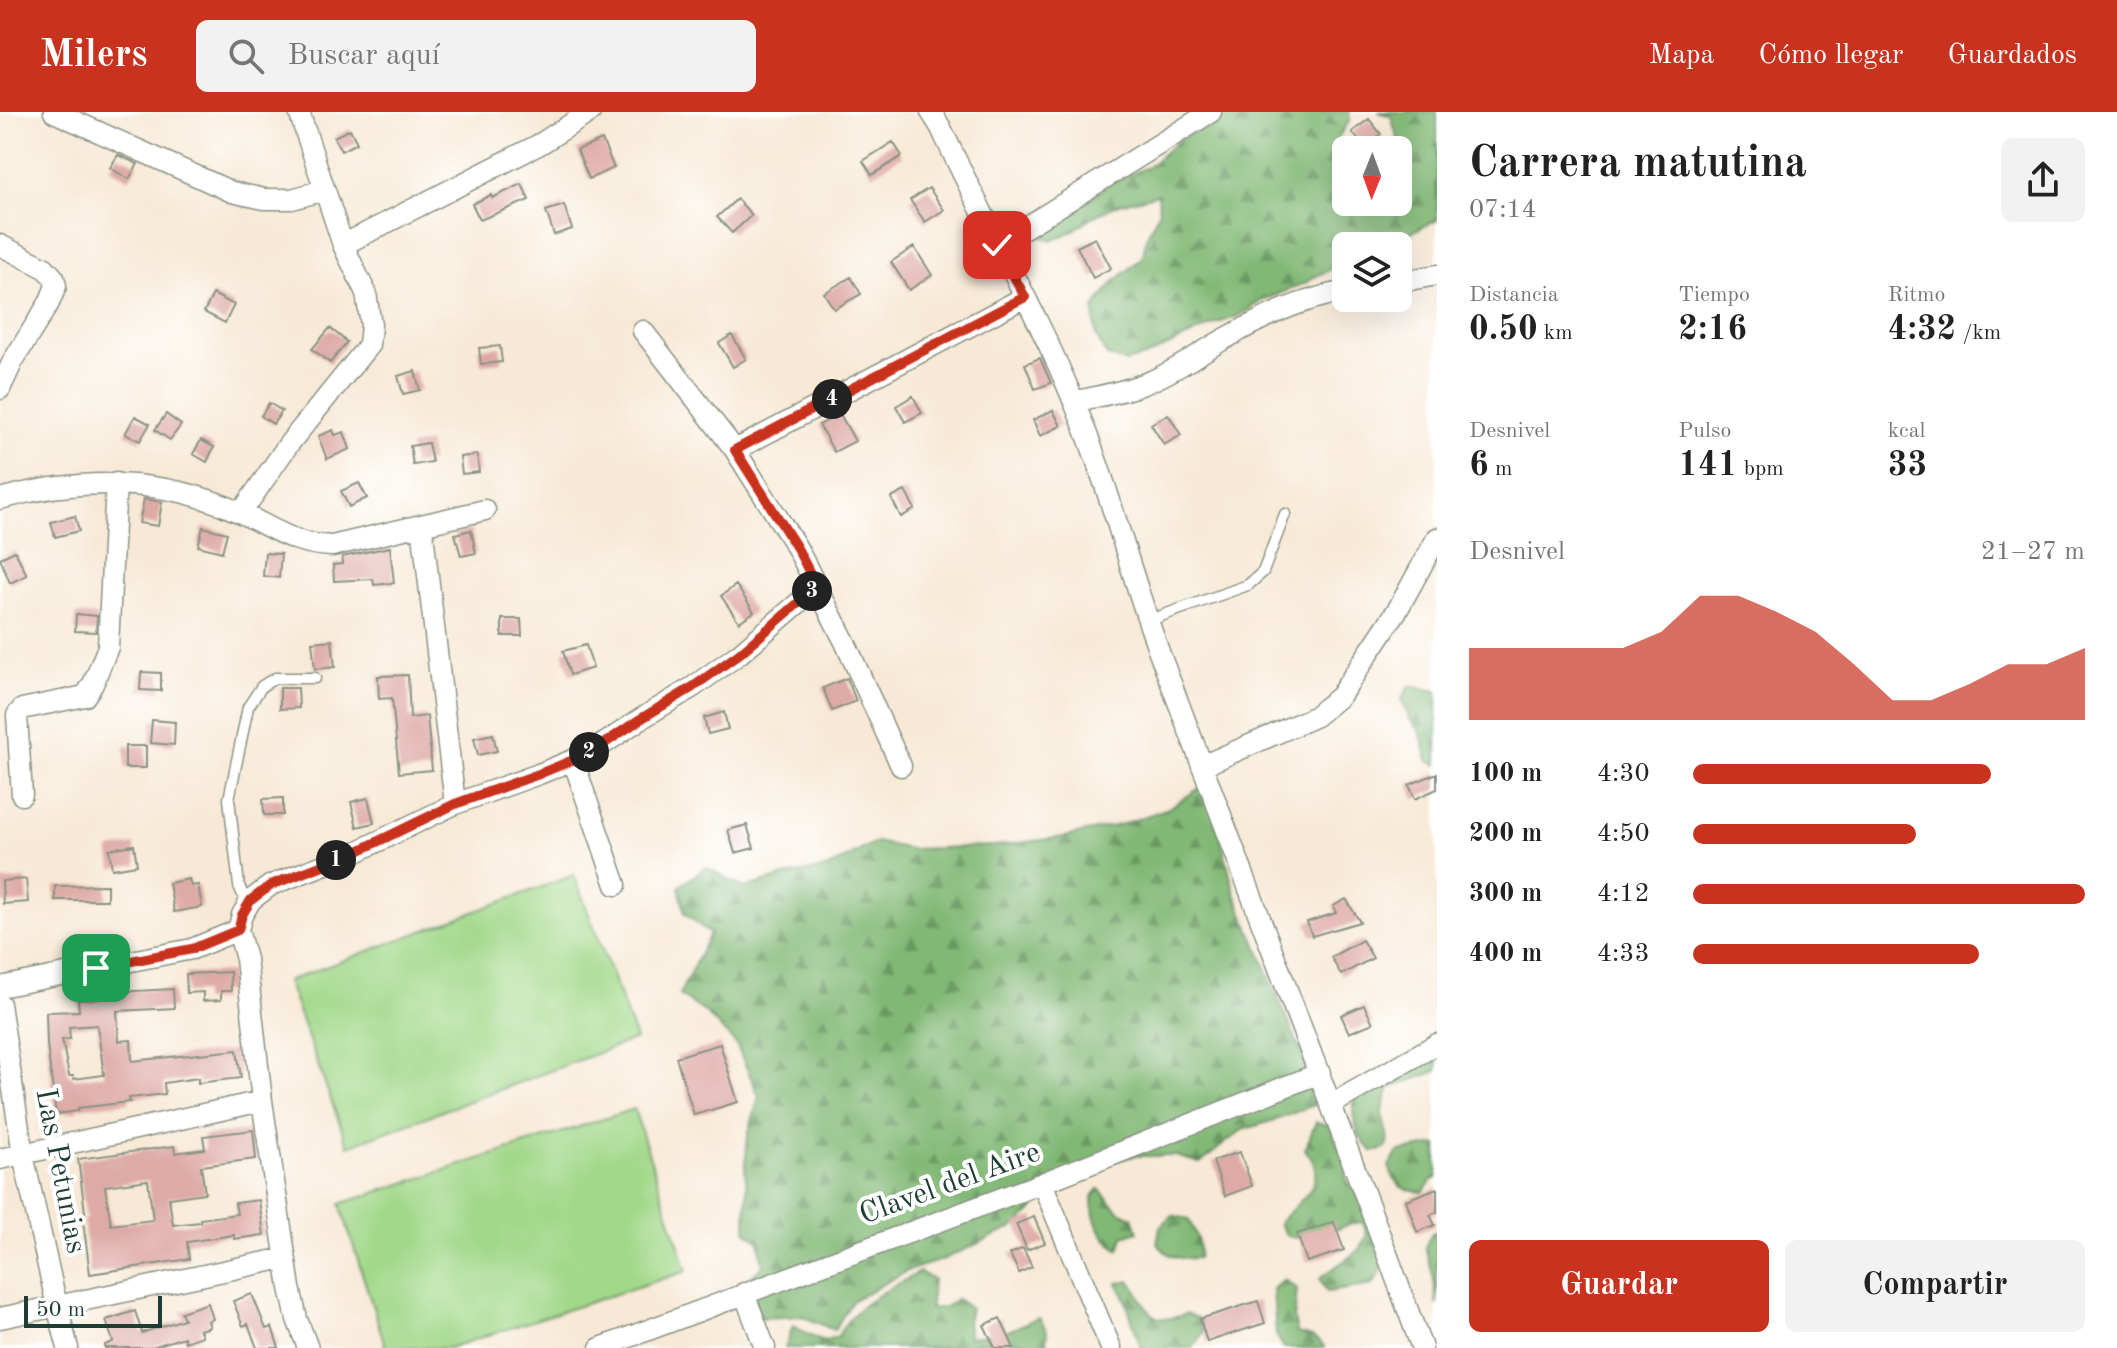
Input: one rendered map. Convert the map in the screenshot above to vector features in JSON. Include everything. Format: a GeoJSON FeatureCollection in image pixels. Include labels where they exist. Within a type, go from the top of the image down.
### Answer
{"type":"FeatureCollection","features":[{"type":"Feature","properties":{"kind":"street"},"geometry":{"type":"LineString","coordinates":[[54,112],[232,192],[264,199],[292,199],[324,190]]}},
{"type":"Feature","properties":{"kind":"street"},"geometry":{"type":"LineString","coordinates":[[241,513],[288,445],[369,345],[371,325],[366,293],[343,245],[299,112]]}},
{"type":"Feature","properties":{"kind":"street"},"geometry":{"type":"LineString","coordinates":[[343,245],[540,144],[590,112]]}},
{"type":"Feature","properties":{"kind":"street"},"geometry":{"type":"LineString","coordinates":[[931,112],[1025,297],[1093,448],[1147,621],[1422,1348]]}},
{"type":"Feature","properties":{"kind":"street"},"geometry":{"type":"LineString","coordinates":[[997,245],[1211,112]]}},
{"type":"Feature","properties":{"kind":"street"},"geometry":{"type":"LineString","coordinates":[[0,245],[45,268],[54,278],[56,286],[0,389]]}},
{"type":"Feature","properties":{"kind":"street"},"geometry":{"type":"LineString","coordinates":[[1412,279],[1437,275]]}},
{"type":"Feature","properties":{"kind":"street"},"geometry":{"type":"LineString","coordinates":[[1074,402],[1144,385],[1278,310],[1332,294]]}},
{"type":"Feature","properties":{"kind":"street"},"geometry":{"type":"LineString","coordinates":[[735,450],[1025,297]]}},
{"type":"Feature","properties":{"kind":"street"},"geometry":{"type":"LineString","coordinates":[[643,331],[735,450],[797,548],[845,642],[901,766]]}},
{"type":"Feature","properties":{"kind":"street"},"geometry":{"type":"LineString","coordinates":[[22,795],[17,715],[22,709],[85,696],[108,647],[116,483]]}},
{"type":"Feature","properties":{"kind":"street"},"geometry":{"type":"LineString","coordinates":[[0,499],[72,485],[147,485],[210,500],[310,545],[342,544],[485,510]]}},
{"type":"Feature","properties":{"kind":"street"},"geometry":{"type":"LineString","coordinates":[[422,525],[455,804]]}},
{"type":"Feature","properties":{"kind":"street"},"geometry":{"type":"LineString","coordinates":[[1202,766],[1316,716],[1340,696],[1398,609],[1437,538]]}},
{"type":"Feature","properties":{"kind":"street"},"geometry":{"type":"LineString","coordinates":[[308,1348],[290,1288],[262,1101],[246,959],[238,930],[251,900],[271,885],[352,854],[455,804],[573,760],[605,743],[739,654],[817,587]]}},
{"type":"Feature","properties":{"kind":"street"},"geometry":{"type":"LineString","coordinates":[[573,760],[616,885]]}},
{"type":"Feature","properties":{"kind":"street"},"geometry":{"type":"LineString","coordinates":[[0,987],[192,949],[238,930]]}},
{"type":"Feature","properties":{"kind":"street","name":"Las Petunias"},"geometry":{"type":"LineString","coordinates":[[0,1004],[23,1155],[68,1348]]}},
{"type":"Feature","properties":{"kind":"street"},"geometry":{"type":"LineString","coordinates":[[1332,1104],[1437,1044]]}},
{"type":"Feature","properties":{"kind":"street","name":"Clavel del Aire"},"geometry":{"type":"LineString","coordinates":[[600,1348],[1042,1183],[1320,1073]]}},
{"type":"Feature","properties":{"kind":"street"},"geometry":{"type":"LineString","coordinates":[[0,1159],[262,1101]]}},
{"type":"Feature","properties":{"kind":"street"},"geometry":{"type":"LineString","coordinates":[[1042,1183],[1111,1348]]}},
{"type":"Feature","properties":{"kind":"street"},"geometry":{"type":"LineString","coordinates":[[0,1318],[285,1258]]}},
{"type":"Feature","properties":{"kind":"street"},"geometry":{"type":"LineString","coordinates":[[744,1293],[765,1348]]}},
{"type":"Feature","properties":{"kind":"lane"},"geometry":{"type":"LineString","coordinates":[[1147,621],[1248,585],[1263,572],[1285,514]]}},
{"type":"Feature","properties":{"kind":"lane"},"geometry":{"type":"LineString","coordinates":[[247,906],[239,886],[229,799],[248,707],[262,686],[275,678],[315,678]]}},
{"type":"Feature","properties":{"kind":"green space"},"geometry":{"type":"Polygon","coordinates":[[[1223,112],[1349,112],[1350,120],[1339,136],[1332,136],[1332,216],[1412,216],[1412,136],[1397,136],[1391,116],[1378,112],[1437,112],[1437,220],[1411,232],[1332,232],[1332,269],[1306,283],[1261,301],[1240,315],[1147,356],[1126,362],[1107,356],[1096,336],[1094,309],[1112,284],[1143,257],[1146,238],[1159,211],[1158,194],[1116,205],[1052,241],[1039,236],[1112,181],[1148,167],[1190,130],[1223,112]]]}},
{"type":"Feature","properties":{"kind":"green space"},"geometry":{"type":"Polygon","coordinates":[[[1409,686],[1437,691],[1437,765],[1428,761],[1420,731],[1409,718],[1402,700],[1409,686]]]}},
{"type":"Feature","properties":{"kind":"green space"},"geometry":{"type":"Polygon","coordinates":[[[1207,783],[1235,894],[1322,1102],[1242,1130],[1200,1163],[1175,1156],[1134,1156],[1068,1172],[1018,1225],[942,1260],[907,1271],[853,1300],[834,1330],[802,1316],[761,1318],[745,1282],[763,1266],[759,1241],[746,1231],[748,1135],[759,1096],[736,1044],[706,1013],[679,995],[710,934],[685,913],[679,887],[706,867],[744,888],[828,868],[876,842],[911,849],[996,846],[1064,837],[1123,824],[1169,808],[1207,783]]]}},
{"type":"Feature","properties":{"kind":"green space"},"geometry":{"type":"Polygon","coordinates":[[[574,875],[636,1039],[348,1146],[287,981],[574,875]]]}},
{"type":"Feature","properties":{"kind":"green space"},"geometry":{"type":"Polygon","coordinates":[[[1437,1055],[1437,1071],[1390,1088],[1383,1114],[1388,1135],[1387,1147],[1372,1151],[1356,1126],[1353,1111],[1356,1098],[1437,1055]]]}},
{"type":"Feature","properties":{"kind":"green space"},"geometry":{"type":"Polygon","coordinates":[[[634,1109],[687,1271],[448,1348],[386,1348],[340,1204],[634,1109]]]}},
{"type":"Feature","properties":{"kind":"green space"},"geometry":{"type":"Polygon","coordinates":[[[1316,1122],[1330,1126],[1346,1166],[1347,1181],[1357,1192],[1384,1257],[1373,1285],[1327,1292],[1320,1278],[1359,1250],[1367,1236],[1363,1222],[1309,1238],[1287,1236],[1279,1223],[1304,1197],[1314,1180],[1313,1161],[1305,1149],[1316,1122]]]}},
{"type":"Feature","properties":{"kind":"green space"},"geometry":{"type":"Polygon","coordinates":[[[1437,1145],[1437,1178],[1423,1192],[1405,1189],[1397,1183],[1389,1166],[1398,1152],[1437,1145]]]}},
{"type":"Feature","properties":{"kind":"green space"},"geometry":{"type":"Polygon","coordinates":[[[1099,1189],[1119,1211],[1133,1217],[1138,1231],[1123,1236],[1119,1250],[1102,1234],[1096,1220],[1092,1197],[1099,1189]]]}},
{"type":"Feature","properties":{"kind":"green space"},"geometry":{"type":"Polygon","coordinates":[[[1172,1215],[1188,1219],[1198,1242],[1198,1258],[1175,1257],[1157,1243],[1160,1227],[1172,1215]]]}},
{"type":"Feature","properties":{"kind":"green space"},"geometry":{"type":"Polygon","coordinates":[[[1437,1232],[1437,1304],[1425,1247],[1432,1233],[1437,1232]]]}},
{"type":"Feature","properties":{"kind":"green space"},"geometry":{"type":"Polygon","coordinates":[[[919,1272],[933,1279],[930,1309],[945,1307],[957,1299],[970,1308],[967,1322],[969,1337],[1003,1332],[1039,1318],[1047,1331],[1046,1346],[1007,1340],[977,1342],[977,1348],[785,1348],[793,1325],[823,1341],[838,1336],[853,1314],[863,1306],[919,1272]]]}},
{"type":"Feature","properties":{"kind":"green space"},"geometry":{"type":"Polygon","coordinates":[[[1284,1279],[1297,1289],[1294,1318],[1297,1333],[1312,1337],[1324,1348],[1284,1348],[1276,1335],[1273,1289],[1284,1279]]]}},
{"type":"Feature","properties":{"kind":"green space"},"geometry":{"type":"Polygon","coordinates":[[[1130,1280],[1145,1306],[1155,1316],[1163,1319],[1186,1314],[1200,1319],[1203,1332],[1193,1348],[1141,1348],[1117,1283],[1130,1280]]]}},
{"type":"Feature","properties":{"kind":"building"},"geometry":{"type":"Polygon","coordinates":[[[1369,119],[1381,134],[1355,136],[1352,132],[1369,119]]]}},
{"type":"Feature","properties":{"kind":"building"},"geometry":{"type":"Polygon","coordinates":[[[350,129],[357,143],[341,151],[334,137],[350,129]]]}},
{"type":"Feature","properties":{"kind":"building"},"geometry":{"type":"Polygon","coordinates":[[[602,140],[614,168],[589,179],[577,150],[602,140]]]}},
{"type":"Feature","properties":{"kind":"building"},"geometry":{"type":"Polygon","coordinates":[[[893,142],[902,156],[872,175],[863,161],[893,142]]]}},
{"type":"Feature","properties":{"kind":"building"},"geometry":{"type":"Polygon","coordinates":[[[118,155],[138,164],[129,179],[110,168],[118,155]]]}},
{"type":"Feature","properties":{"kind":"building"},"geometry":{"type":"Polygon","coordinates":[[[522,184],[529,200],[480,220],[472,204],[522,184]]]}},
{"type":"Feature","properties":{"kind":"building"},"geometry":{"type":"Polygon","coordinates":[[[929,188],[944,210],[925,222],[910,200],[929,188]]]}},
{"type":"Feature","properties":{"kind":"building"},"geometry":{"type":"Polygon","coordinates":[[[737,199],[752,215],[732,233],[717,217],[737,199]]]}},
{"type":"Feature","properties":{"kind":"building"},"geometry":{"type":"Polygon","coordinates":[[[564,205],[572,229],[554,235],[546,211],[564,205]]]}},
{"type":"Feature","properties":{"kind":"building"},"geometry":{"type":"Polygon","coordinates":[[[1095,238],[1111,268],[1093,278],[1077,247],[1095,238]]]}},
{"type":"Feature","properties":{"kind":"building"},"geometry":{"type":"Polygon","coordinates":[[[914,247],[932,275],[909,290],[891,262],[914,247]]]}},
{"type":"Feature","properties":{"kind":"building"},"geometry":{"type":"Polygon","coordinates":[[[851,277],[861,294],[834,309],[824,293],[851,277]]]}},
{"type":"Feature","properties":{"kind":"building"},"geometry":{"type":"Polygon","coordinates":[[[213,294],[234,305],[225,323],[204,312],[213,294]]]}},
{"type":"Feature","properties":{"kind":"building"},"geometry":{"type":"Polygon","coordinates":[[[330,328],[347,342],[330,363],[312,349],[330,328]]]}},
{"type":"Feature","properties":{"kind":"building"},"geometry":{"type":"Polygon","coordinates":[[[732,335],[746,359],[733,367],[719,343],[732,335]]]}},
{"type":"Feature","properties":{"kind":"building"},"geometry":{"type":"Polygon","coordinates":[[[500,346],[502,362],[481,364],[479,348],[500,346]]]}},
{"type":"Feature","properties":{"kind":"building"},"geometry":{"type":"Polygon","coordinates":[[[1040,358],[1051,383],[1035,389],[1025,364],[1040,358]]]}},
{"type":"Feature","properties":{"kind":"building"},"geometry":{"type":"Polygon","coordinates":[[[415,371],[420,390],[403,394],[398,376],[415,371]]]}},
{"type":"Feature","properties":{"kind":"building"},"geometry":{"type":"Polygon","coordinates":[[[913,396],[922,413],[905,422],[896,406],[913,396]]]}},
{"type":"Feature","properties":{"kind":"building"},"geometry":{"type":"Polygon","coordinates":[[[269,403],[282,411],[273,424],[261,416],[269,403]]]}},
{"type":"Feature","properties":{"kind":"building"},"geometry":{"type":"Polygon","coordinates":[[[1053,410],[1061,426],[1040,436],[1033,420],[1053,410]]]}},
{"type":"Feature","properties":{"kind":"building"},"geometry":{"type":"Polygon","coordinates":[[[166,414],[181,425],[170,440],[155,430],[166,414]]]}},
{"type":"Feature","properties":{"kind":"building"},"geometry":{"type":"Polygon","coordinates":[[[840,414],[855,441],[834,452],[819,425],[840,414]]]}},
{"type":"Feature","properties":{"kind":"building"},"geometry":{"type":"Polygon","coordinates":[[[1168,414],[1181,435],[1164,445],[1151,424],[1168,414]]]}},
{"type":"Feature","properties":{"kind":"building"},"geometry":{"type":"Polygon","coordinates":[[[135,416],[150,424],[140,441],[125,434],[135,416]]]}},
{"type":"Feature","properties":{"kind":"building"},"geometry":{"type":"Polygon","coordinates":[[[333,430],[335,435],[344,432],[350,449],[327,459],[318,436],[333,430]]]}},
{"type":"Feature","properties":{"kind":"building"},"geometry":{"type":"Polygon","coordinates":[[[201,440],[214,447],[207,462],[193,454],[201,440]]]}},
{"type":"Feature","properties":{"kind":"building"},"geometry":{"type":"Polygon","coordinates":[[[428,443],[432,462],[413,465],[410,446],[428,443]]]}},
{"type":"Feature","properties":{"kind":"building"},"geometry":{"type":"Polygon","coordinates":[[[477,455],[479,472],[462,474],[460,457],[477,455]]]}},
{"type":"Feature","properties":{"kind":"building"},"geometry":{"type":"Polygon","coordinates":[[[359,483],[367,498],[349,507],[341,491],[359,483]]]}},
{"type":"Feature","properties":{"kind":"building"},"geometry":{"type":"Polygon","coordinates":[[[905,491],[915,509],[901,517],[891,498],[905,491]]]}},
{"type":"Feature","properties":{"kind":"building"},"geometry":{"type":"Polygon","coordinates":[[[144,499],[162,502],[158,526],[139,523],[144,499]]]}},
{"type":"Feature","properties":{"kind":"building"},"geometry":{"type":"Polygon","coordinates":[[[75,516],[79,531],[55,537],[51,522],[75,516]]]}},
{"type":"Feature","properties":{"kind":"building"},"geometry":{"type":"Polygon","coordinates":[[[203,527],[227,533],[222,552],[198,546],[203,527]]]}},
{"type":"Feature","properties":{"kind":"building"},"geometry":{"type":"Polygon","coordinates":[[[471,530],[476,553],[461,556],[455,534],[471,530]]]}},
{"type":"Feature","properties":{"kind":"building"},"geometry":{"type":"Polygon","coordinates":[[[390,547],[394,583],[374,585],[373,579],[334,581],[333,565],[342,564],[342,557],[390,547]]]}},
{"type":"Feature","properties":{"kind":"building"},"geometry":{"type":"Polygon","coordinates":[[[15,551],[27,575],[10,583],[0,558],[15,551]]]}},
{"type":"Feature","properties":{"kind":"building"},"geometry":{"type":"Polygon","coordinates":[[[265,553],[281,554],[279,578],[263,576],[265,553]]]}},
{"type":"Feature","properties":{"kind":"building"},"geometry":{"type":"Polygon","coordinates":[[[736,585],[754,612],[739,622],[721,596],[736,585]]]}},
{"type":"Feature","properties":{"kind":"building"},"geometry":{"type":"Polygon","coordinates":[[[76,614],[97,616],[96,632],[75,631],[76,614]]]}},
{"type":"Feature","properties":{"kind":"building"},"geometry":{"type":"Polygon","coordinates":[[[502,619],[521,619],[522,636],[502,636],[502,619]]]}},
{"type":"Feature","properties":{"kind":"building"},"geometry":{"type":"Polygon","coordinates":[[[332,640],[335,667],[315,669],[312,642],[332,640]]]}},
{"type":"Feature","properties":{"kind":"building"},"geometry":{"type":"Polygon","coordinates":[[[586,645],[593,668],[570,675],[563,651],[586,645]]]}},
{"type":"Feature","properties":{"kind":"building"},"geometry":{"type":"Polygon","coordinates":[[[141,672],[161,673],[161,691],[140,690],[141,672]]]}},
{"type":"Feature","properties":{"kind":"building"},"geometry":{"type":"Polygon","coordinates":[[[408,675],[410,718],[427,716],[432,770],[399,773],[392,698],[379,699],[378,676],[408,675]]]}},
{"type":"Feature","properties":{"kind":"building"},"geometry":{"type":"Polygon","coordinates":[[[847,678],[856,701],[832,711],[823,688],[847,678]]]}},
{"type":"Feature","properties":{"kind":"building"},"geometry":{"type":"Polygon","coordinates":[[[280,688],[298,688],[299,708],[280,709],[280,688]]]}},
{"type":"Feature","properties":{"kind":"building"},"geometry":{"type":"Polygon","coordinates":[[[724,712],[728,729],[708,734],[704,718],[724,712]]]}},
{"type":"Feature","properties":{"kind":"building"},"geometry":{"type":"Polygon","coordinates":[[[152,720],[175,722],[174,745],[150,743],[152,720]]]}},
{"type":"Feature","properties":{"kind":"building"},"geometry":{"type":"Polygon","coordinates":[[[493,734],[497,751],[478,755],[474,738],[493,734]]]}},
{"type":"Feature","properties":{"kind":"building"},"geometry":{"type":"Polygon","coordinates":[[[125,746],[146,746],[146,768],[125,768],[125,746]]]}},
{"type":"Feature","properties":{"kind":"building"},"geometry":{"type":"Polygon","coordinates":[[[1437,773],[1437,789],[1415,799],[1409,785],[1437,773]]]}},
{"type":"Feature","properties":{"kind":"building"},"geometry":{"type":"Polygon","coordinates":[[[283,798],[283,815],[264,815],[263,799],[283,798]]]}},
{"type":"Feature","properties":{"kind":"building"},"geometry":{"type":"Polygon","coordinates":[[[368,798],[374,823],[357,827],[351,802],[368,798]]]}},
{"type":"Feature","properties":{"kind":"building"},"geometry":{"type":"Polygon","coordinates":[[[747,825],[754,848],[735,853],[728,830],[747,825]]]}},
{"type":"Feature","properties":{"kind":"building"},"geometry":{"type":"Polygon","coordinates":[[[134,845],[137,865],[112,869],[109,849],[134,845]]]}},
{"type":"Feature","properties":{"kind":"building"},"geometry":{"type":"Polygon","coordinates":[[[26,879],[28,902],[3,904],[2,881],[26,879]]]}},
{"type":"Feature","properties":{"kind":"building"},"geometry":{"type":"Polygon","coordinates":[[[189,879],[191,886],[198,885],[202,907],[174,912],[169,883],[189,879]]]}},
{"type":"Feature","properties":{"kind":"building"},"geometry":{"type":"Polygon","coordinates":[[[107,885],[107,900],[55,900],[55,886],[107,885]]]}},
{"type":"Feature","properties":{"kind":"building"},"geometry":{"type":"Polygon","coordinates":[[[1346,899],[1360,922],[1312,936],[1307,922],[1336,913],[1333,906],[1346,899]]]}},
{"type":"Feature","properties":{"kind":"building"},"geometry":{"type":"Polygon","coordinates":[[[1362,940],[1373,958],[1341,975],[1331,957],[1362,940]]]}},
{"type":"Feature","properties":{"kind":"building"},"geometry":{"type":"Polygon","coordinates":[[[230,972],[231,991],[221,991],[221,1000],[203,1001],[203,992],[187,993],[186,974],[230,972]]]}},
{"type":"Feature","properties":{"kind":"building"},"geometry":{"type":"Polygon","coordinates":[[[116,986],[116,992],[173,989],[174,1008],[117,1011],[119,1041],[131,1040],[132,1061],[237,1050],[241,1078],[198,1083],[198,1078],[164,1083],[165,1094],[129,1098],[130,1102],[78,1108],[78,1111],[56,1114],[46,1012],[79,1011],[78,1000],[99,999],[98,987],[116,986]],[[97,1025],[69,1027],[70,1039],[62,1040],[69,1076],[74,1079],[104,1075],[97,1025]]]}},
{"type":"Feature","properties":{"kind":"building"},"geometry":{"type":"Polygon","coordinates":[[[1364,1005],[1373,1023],[1349,1033],[1341,1015],[1364,1005]]]}},
{"type":"Feature","properties":{"kind":"building"},"geometry":{"type":"Polygon","coordinates":[[[720,1044],[738,1102],[694,1115],[676,1057],[720,1044]]]}},
{"type":"Feature","properties":{"kind":"building"},"geometry":{"type":"Polygon","coordinates":[[[253,1130],[256,1159],[201,1166],[205,1193],[169,1198],[173,1225],[237,1214],[235,1203],[259,1200],[264,1235],[234,1239],[234,1235],[187,1242],[189,1259],[90,1274],[78,1159],[174,1146],[175,1153],[205,1149],[203,1136],[253,1130]],[[148,1180],[105,1186],[111,1225],[153,1220],[148,1180]]]}},
{"type":"Feature","properties":{"kind":"building"},"geometry":{"type":"Polygon","coordinates":[[[1240,1152],[1252,1186],[1225,1196],[1213,1161],[1240,1152]]]}},
{"type":"Feature","properties":{"kind":"building"},"geometry":{"type":"Polygon","coordinates":[[[1437,1188],[1437,1212],[1430,1215],[1435,1225],[1417,1232],[1406,1200],[1437,1188]]]}},
{"type":"Feature","properties":{"kind":"building"},"geometry":{"type":"Polygon","coordinates":[[[1034,1217],[1045,1243],[1027,1250],[1016,1224],[1034,1217]]]}},
{"type":"Feature","properties":{"kind":"building"},"geometry":{"type":"Polygon","coordinates":[[[1334,1222],[1344,1250],[1307,1262],[1297,1234],[1334,1222]]]}},
{"type":"Feature","properties":{"kind":"building"},"geometry":{"type":"Polygon","coordinates":[[[1023,1248],[1032,1267],[1019,1273],[1010,1254],[1023,1248]]]}},
{"type":"Feature","properties":{"kind":"building"},"geometry":{"type":"Polygon","coordinates":[[[252,1294],[266,1329],[272,1327],[279,1348],[257,1348],[248,1324],[243,1326],[233,1301],[252,1294]]]}},
{"type":"Feature","properties":{"kind":"building"},"geometry":{"type":"Polygon","coordinates":[[[1258,1301],[1265,1323],[1207,1342],[1200,1319],[1258,1301]]]}},
{"type":"Feature","properties":{"kind":"building"},"geometry":{"type":"Polygon","coordinates":[[[208,1303],[213,1319],[208,1321],[210,1327],[200,1330],[202,1336],[185,1342],[184,1337],[149,1348],[105,1348],[113,1342],[106,1320],[135,1311],[142,1333],[184,1319],[181,1312],[208,1303]]]}},
{"type":"Feature","properties":{"kind":"building"},"geometry":{"type":"Polygon","coordinates":[[[1000,1318],[1014,1348],[995,1348],[984,1325],[1000,1318]]]}},
{"type":"Feature","properties":{"kind":"route"},"geometry":{"type":"LineString","coordinates":[[96,968],[192,949],[238,930],[251,900],[271,885],[352,854],[455,804],[573,760],[693,687],[739,654],[817,587],[797,548],[735,450],[1025,297],[997,245]]}}]}
